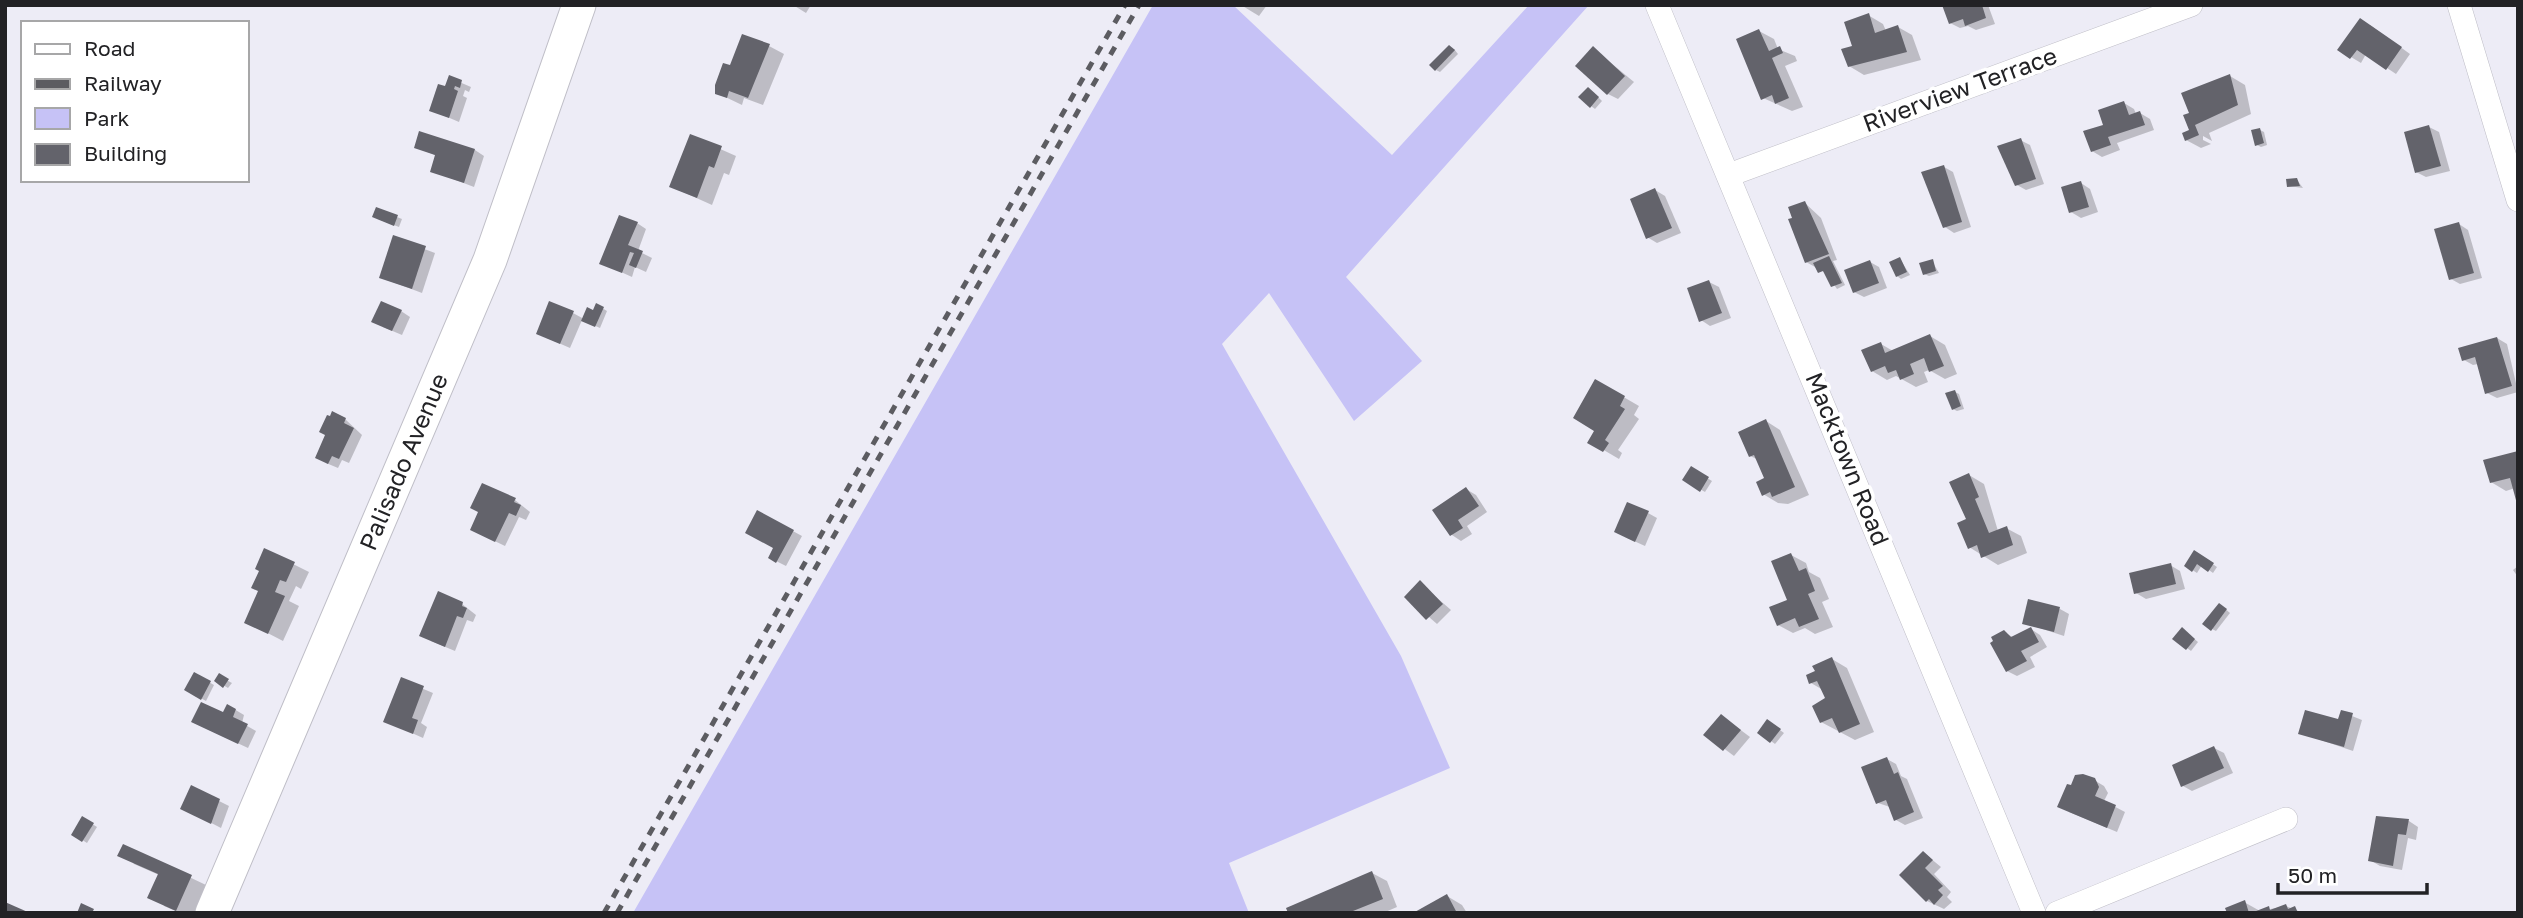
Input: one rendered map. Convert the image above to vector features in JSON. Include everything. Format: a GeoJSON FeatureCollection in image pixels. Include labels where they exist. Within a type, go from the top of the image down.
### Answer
{"type":"FeatureCollection","features":[{"type":"Feature","properties":{"kind":"main road","name":"Palisado Avenue"},"geometry":{"type":"LineString","coordinates":[[212,913],[490,260],[579,5]]}},
{"type":"Feature","properties":{"kind":"street","name":"Macktown Road"},"geometry":{"type":"LineString","coordinates":[[1657,5],[2034,913]]}},
{"type":"Feature","properties":{"kind":"street","name":"Riverview Terrace"},"geometry":{"type":"LineString","coordinates":[[1729,175],[2191,5]]}},
{"type":"Feature","properties":{"kind":"street"},"geometry":{"type":"LineString","coordinates":[[2459,5],[2518,200]]}},
{"type":"Feature","properties":{"kind":"street"},"geometry":{"type":"LineString","coordinates":[[2057,913],[2286,819]]}},
{"type":"Feature","properties":{"kind":"green space"},"geometry":{"type":"Polygon","coordinates":[[[1153,5],[1233,5],[1392,155],[1529,5],[1589,5],[1346,277],[1422,361],[1354,421],[1269,293],[1222,344],[1401,656],[1450,768],[1229,863],[1249,913],[633,913],[1153,5]]]}},
{"type":"Feature","properties":{"kind":"building"},"geometry":{"type":"Polygon","coordinates":[[[1942,5],[1982,5],[1986,18],[1965,26],[1963,19],[1949,24],[1942,5]]]}},
{"type":"Feature","properties":{"kind":"building"},"geometry":{"type":"Polygon","coordinates":[[[1869,13],[1875,33],[1898,25],[1907,52],[1848,67],[1841,49],[1852,46],[1844,22],[1869,13]]]}},
{"type":"Feature","properties":{"kind":"building"},"geometry":{"type":"Polygon","coordinates":[[[2360,18],[2402,47],[2386,70],[2357,50],[2350,59],[2337,50],[2360,18]]]}},
{"type":"Feature","properties":{"kind":"building"},"geometry":{"type":"Polygon","coordinates":[[[1759,29],[1769,51],[1780,46],[1783,53],[1772,58],[1789,98],[1775,104],[1772,95],[1761,100],[1736,39],[1759,29]]]}},
{"type":"Feature","properties":{"kind":"building"},"geometry":{"type":"Polygon","coordinates":[[[742,34],[770,44],[748,98],[729,91],[727,98],[715,94],[715,85],[723,63],[730,65],[742,34]]]}},
{"type":"Feature","properties":{"kind":"building"},"geometry":{"type":"Polygon","coordinates":[[[1449,45],[1455,50],[1435,71],[1429,65],[1449,45]]]}},
{"type":"Feature","properties":{"kind":"building"},"geometry":{"type":"Polygon","coordinates":[[[1593,46],[1625,76],[1607,95],[1575,66],[1593,46]]]}},
{"type":"Feature","properties":{"kind":"building"},"geometry":{"type":"Polygon","coordinates":[[[2230,74],[2238,105],[2195,125],[2199,135],[2185,141],[2182,133],[2189,130],[2183,115],[2189,113],[2181,93],[2230,74]]]}},
{"type":"Feature","properties":{"kind":"building"},"geometry":{"type":"Polygon","coordinates":[[[449,75],[462,80],[460,88],[455,86],[454,89],[458,91],[449,118],[429,111],[438,84],[445,86],[449,75]]]}},
{"type":"Feature","properties":{"kind":"building"},"geometry":{"type":"Polygon","coordinates":[[[1588,87],[1599,97],[1590,108],[1578,97],[1588,87]]]}},
{"type":"Feature","properties":{"kind":"building"},"geometry":{"type":"Polygon","coordinates":[[[2124,101],[2129,115],[2140,111],[2145,125],[2108,137],[2111,145],[2091,152],[2083,131],[2103,125],[2098,110],[2124,101]]]}},
{"type":"Feature","properties":{"kind":"building"},"geometry":{"type":"Polygon","coordinates":[[[2429,125],[2441,166],[2415,173],[2404,132],[2429,125]]]}},
{"type":"Feature","properties":{"kind":"building"},"geometry":{"type":"Polygon","coordinates":[[[2260,128],[2264,143],[2255,146],[2251,130],[2260,128]]]}},
{"type":"Feature","properties":{"kind":"building"},"geometry":{"type":"Polygon","coordinates":[[[419,131],[475,149],[464,183],[430,172],[435,155],[414,148],[419,131]]]}},
{"type":"Feature","properties":{"kind":"building"},"geometry":{"type":"Polygon","coordinates":[[[690,134],[722,146],[714,168],[709,166],[697,198],[669,187],[690,134]]]}},
{"type":"Feature","properties":{"kind":"building"},"geometry":{"type":"Polygon","coordinates":[[[2021,138],[2036,179],[2015,186],[1997,146],[2021,138]]]}},
{"type":"Feature","properties":{"kind":"building"},"geometry":{"type":"Polygon","coordinates":[[[1944,165],[1962,222],[1943,228],[1921,172],[1944,165]]]}},
{"type":"Feature","properties":{"kind":"building"},"geometry":{"type":"Polygon","coordinates":[[[2297,178],[2300,186],[2287,187],[2286,179],[2297,178]]]}},
{"type":"Feature","properties":{"kind":"building"},"geometry":{"type":"Polygon","coordinates":[[[2081,181],[2089,207],[2069,213],[2061,187],[2081,181]]]}},
{"type":"Feature","properties":{"kind":"building"},"geometry":{"type":"Polygon","coordinates":[[[1655,188],[1672,228],[1646,239],[1630,199],[1655,188]]]}},
{"type":"Feature","properties":{"kind":"building"},"geometry":{"type":"Polygon","coordinates":[[[1805,201],[1829,254],[1805,263],[1788,219],[1792,218],[1788,207],[1805,201]]]}},
{"type":"Feature","properties":{"kind":"building"},"geometry":{"type":"Polygon","coordinates":[[[376,207],[398,215],[394,226],[372,217],[376,207]]]}},
{"type":"Feature","properties":{"kind":"building"},"geometry":{"type":"Polygon","coordinates":[[[619,215],[638,222],[628,245],[643,251],[636,268],[629,265],[634,253],[630,252],[622,273],[599,264],[619,215]]]}},
{"type":"Feature","properties":{"kind":"building"},"geometry":{"type":"Polygon","coordinates":[[[2459,222],[2474,273],[2449,280],[2434,229],[2459,222]]]}},
{"type":"Feature","properties":{"kind":"building"},"geometry":{"type":"Polygon","coordinates":[[[393,235],[426,246],[412,289],[379,278],[393,235]]]}},
{"type":"Feature","properties":{"kind":"building"},"geometry":{"type":"Polygon","coordinates":[[[1829,256],[1842,283],[1831,287],[1823,271],[1818,273],[1813,263],[1829,256]]]}},
{"type":"Feature","properties":{"kind":"building"},"geometry":{"type":"Polygon","coordinates":[[[1900,257],[1907,272],[1896,277],[1889,262],[1900,257]]]}},
{"type":"Feature","properties":{"kind":"building"},"geometry":{"type":"Polygon","coordinates":[[[1933,259],[1936,271],[1923,275],[1919,263],[1933,259]]]}},
{"type":"Feature","properties":{"kind":"building"},"geometry":{"type":"Polygon","coordinates":[[[1870,260],[1879,283],[1853,293],[1844,270],[1870,260]]]}},
{"type":"Feature","properties":{"kind":"building"},"geometry":{"type":"Polygon","coordinates":[[[1709,280],[1722,313],[1699,322],[1687,288],[1709,280]]]}},
{"type":"Feature","properties":{"kind":"building"},"geometry":{"type":"Polygon","coordinates":[[[381,301],[402,310],[392,331],[371,322],[381,301]]]}},
{"type":"Feature","properties":{"kind":"building"},"geometry":{"type":"Polygon","coordinates":[[[549,301],[574,311],[560,344],[536,334],[549,301]]]}},
{"type":"Feature","properties":{"kind":"building"},"geometry":{"type":"Polygon","coordinates":[[[596,303],[604,307],[595,327],[581,321],[587,307],[593,310],[596,303]]]}},
{"type":"Feature","properties":{"kind":"building"},"geometry":{"type":"Polygon","coordinates":[[[1930,334],[1944,366],[1929,372],[1924,358],[1910,364],[1914,374],[1900,380],[1896,370],[1888,373],[1885,366],[1871,372],[1861,350],[1881,342],[1885,353],[1930,334]]]}},
{"type":"Feature","properties":{"kind":"building"},"geometry":{"type":"Polygon","coordinates":[[[2497,337],[2512,386],[2485,394],[2475,357],[2462,361],[2458,348],[2497,337]]]}},
{"type":"Feature","properties":{"kind":"building"},"geometry":{"type":"Polygon","coordinates":[[[1595,379],[1625,396],[1620,406],[1625,409],[1605,440],[1609,443],[1603,452],[1587,443],[1594,431],[1573,418],[1595,379]]]}},
{"type":"Feature","properties":{"kind":"building"},"geometry":{"type":"Polygon","coordinates":[[[1955,390],[1961,406],[1952,410],[1945,393],[1955,390]]]}},
{"type":"Feature","properties":{"kind":"building"},"geometry":{"type":"Polygon","coordinates":[[[332,411],[346,418],[344,423],[354,428],[339,459],[332,456],[328,464],[315,458],[325,435],[319,432],[327,415],[330,416],[332,411]]]}},
{"type":"Feature","properties":{"kind":"building"},"geometry":{"type":"Polygon","coordinates":[[[1766,419],[1795,487],[1772,497],[1770,492],[1762,496],[1756,482],[1764,478],[1754,455],[1749,457],[1738,432],[1766,419]]]}},
{"type":"Feature","properties":{"kind":"building"},"geometry":{"type":"Polygon","coordinates":[[[2518,451],[2517,504],[2510,478],[2490,483],[2483,460],[2518,451]]]}},
{"type":"Feature","properties":{"kind":"building"},"geometry":{"type":"Polygon","coordinates":[[[1691,466],[1709,477],[1700,492],[1682,480],[1691,466]]]}},
{"type":"Feature","properties":{"kind":"building"},"geometry":{"type":"Polygon","coordinates":[[[1969,473],[1979,497],[1975,499],[1989,533],[2007,526],[2013,545],[1981,558],[1977,545],[1968,549],[1957,523],[1966,519],[1949,482],[1969,473]]]}},
{"type":"Feature","properties":{"kind":"building"},"geometry":{"type":"Polygon","coordinates":[[[482,483],[516,498],[514,502],[521,505],[516,516],[509,513],[495,542],[470,530],[478,512],[470,508],[482,483]]]}},
{"type":"Feature","properties":{"kind":"building"},"geometry":{"type":"Polygon","coordinates":[[[1466,487],[1479,506],[1458,520],[1463,528],[1450,536],[1432,510],[1466,487]]]}},
{"type":"Feature","properties":{"kind":"building"},"geometry":{"type":"Polygon","coordinates":[[[1627,502],[1649,511],[1635,542],[1614,532],[1627,502]]]}},
{"type":"Feature","properties":{"kind":"building"},"geometry":{"type":"Polygon","coordinates":[[[757,510],[794,530],[776,563],[768,558],[773,548],[745,533],[757,510]]]}},
{"type":"Feature","properties":{"kind":"building"},"geometry":{"type":"Polygon","coordinates":[[[264,548],[295,562],[286,582],[280,580],[275,592],[285,596],[268,634],[244,623],[258,591],[251,588],[259,571],[255,569],[264,548]]]}},
{"type":"Feature","properties":{"kind":"building"},"geometry":{"type":"Polygon","coordinates":[[[2194,550],[2214,563],[2208,572],[2197,564],[2192,572],[2184,566],[2194,550]]]}},
{"type":"Feature","properties":{"kind":"building"},"geometry":{"type":"Polygon","coordinates":[[[1791,553],[1799,571],[1806,568],[1815,591],[1808,594],[1819,619],[1799,627],[1795,618],[1777,626],[1769,607],[1787,600],[1771,561],[1791,553]]]}},
{"type":"Feature","properties":{"kind":"building"},"geometry":{"type":"Polygon","coordinates":[[[2171,563],[2176,584],[2134,594],[2129,573],[2171,563]]]}},
{"type":"Feature","properties":{"kind":"building"},"geometry":{"type":"Polygon","coordinates":[[[1420,580],[1443,604],[1426,620],[1404,597],[1420,580]]]}},
{"type":"Feature","properties":{"kind":"building"},"geometry":{"type":"Polygon","coordinates":[[[438,591],[463,602],[462,606],[467,608],[463,618],[457,616],[445,647],[419,636],[438,591]]]}},
{"type":"Feature","properties":{"kind":"building"},"geometry":{"type":"Polygon","coordinates":[[[2028,599],[2060,607],[2054,632],[2022,624],[2028,599]]]}},
{"type":"Feature","properties":{"kind":"building"},"geometry":{"type":"Polygon","coordinates":[[[2219,603],[2227,609],[2211,631],[2202,624],[2219,603]]]}},
{"type":"Feature","properties":{"kind":"building"},"geometry":{"type":"Polygon","coordinates":[[[2031,627],[2039,642],[2021,651],[2027,661],[2006,672],[1990,643],[1993,641],[1991,637],[2004,630],[2011,637],[2031,627]]]}},
{"type":"Feature","properties":{"kind":"building"},"geometry":{"type":"Polygon","coordinates":[[[2182,627],[2195,639],[2186,650],[2172,639],[2182,627]]]}},
{"type":"Feature","properties":{"kind":"building"},"geometry":{"type":"Polygon","coordinates":[[[1832,657],[1860,724],[1839,733],[1832,718],[1820,723],[1812,706],[1825,698],[1817,681],[1809,684],[1806,675],[1815,671],[1812,666],[1832,657]]]}},
{"type":"Feature","properties":{"kind":"building"},"geometry":{"type":"Polygon","coordinates":[[[194,672],[211,681],[201,700],[184,690],[194,672]]]}},
{"type":"Feature","properties":{"kind":"building"},"geometry":{"type":"Polygon","coordinates":[[[219,673],[229,679],[223,688],[214,681],[219,673]]]}},
{"type":"Feature","properties":{"kind":"building"},"geometry":{"type":"Polygon","coordinates":[[[401,677],[424,686],[412,718],[418,720],[413,734],[383,722],[401,677]]]}},
{"type":"Feature","properties":{"kind":"building"},"geometry":{"type":"Polygon","coordinates":[[[201,702],[223,712],[227,704],[236,709],[233,717],[248,724],[238,744],[191,722],[201,702]]]}},
{"type":"Feature","properties":{"kind":"building"},"geometry":{"type":"Polygon","coordinates":[[[2305,710],[2338,719],[2341,710],[2353,713],[2344,747],[2298,734],[2305,710]]]}},
{"type":"Feature","properties":{"kind":"building"},"geometry":{"type":"Polygon","coordinates":[[[1721,714],[1741,730],[1723,751],[1703,735],[1721,714]]]}},
{"type":"Feature","properties":{"kind":"building"},"geometry":{"type":"Polygon","coordinates":[[[1767,719],[1781,729],[1770,743],[1757,733],[1767,719]]]}},
{"type":"Feature","properties":{"kind":"building"},"geometry":{"type":"Polygon","coordinates":[[[2214,746],[2224,768],[2181,787],[2172,765],[2214,746]]]}},
{"type":"Feature","properties":{"kind":"building"},"geometry":{"type":"Polygon","coordinates":[[[1887,757],[1894,774],[1898,772],[1914,812],[1894,821],[1886,800],[1876,804],[1861,767],[1887,757]]]}},
{"type":"Feature","properties":{"kind":"building"},"geometry":{"type":"Polygon","coordinates":[[[2083,774],[2095,778],[2099,787],[2095,796],[2116,805],[2107,828],[2057,807],[2067,784],[2071,785],[2075,775],[2083,774]]]}},
{"type":"Feature","properties":{"kind":"building"},"geometry":{"type":"Polygon","coordinates":[[[191,785],[220,799],[211,824],[180,809],[191,785]]]}},
{"type":"Feature","properties":{"kind":"building"},"geometry":{"type":"Polygon","coordinates":[[[82,816],[94,823],[82,842],[71,835],[82,816]]]}},
{"type":"Feature","properties":{"kind":"building"},"geometry":{"type":"Polygon","coordinates":[[[2376,816],[2409,819],[2406,835],[2398,834],[2393,866],[2368,861],[2376,816]]]}},
{"type":"Feature","properties":{"kind":"building"},"geometry":{"type":"Polygon","coordinates":[[[123,844],[192,875],[176,911],[147,898],[158,874],[117,856],[123,844]]]}},
{"type":"Feature","properties":{"kind":"building"},"geometry":{"type":"Polygon","coordinates":[[[1923,851],[1933,860],[1925,868],[1943,886],[1938,890],[1943,895],[1934,905],[1929,899],[1926,902],[1899,875],[1923,851]]]}},
{"type":"Feature","properties":{"kind":"building"},"geometry":{"type":"Polygon","coordinates":[[[1372,871],[1383,899],[1348,913],[1288,913],[1286,908],[1372,871]]]}},
{"type":"Feature","properties":{"kind":"building"},"geometry":{"type":"Polygon","coordinates":[[[1447,894],[1457,913],[1413,913],[1447,894]]]}},
{"type":"Feature","properties":{"kind":"building"},"geometry":{"type":"Polygon","coordinates":[[[2245,900],[2249,913],[2227,913],[2225,908],[2245,900]]]}},
{"type":"Feature","properties":{"kind":"building"},"geometry":{"type":"Polygon","coordinates":[[[5,902],[30,913],[5,913],[5,902]]]}},
{"type":"Feature","properties":{"kind":"building"},"geometry":{"type":"Polygon","coordinates":[[[81,903],[94,909],[92,913],[77,913],[81,903]]]}},
{"type":"Feature","properties":{"kind":"building"},"geometry":{"type":"Polygon","coordinates":[[[2286,904],[2288,909],[2295,906],[2298,913],[2251,913],[2269,906],[2270,910],[2286,904]]]}},
{"type":"Feature","properties":{"kind":"railway"},"geometry":{"type":"LineString","coordinates":[[604,913],[1125,5]]}},
{"type":"Feature","properties":{"kind":"railway"},"geometry":{"type":"LineString","coordinates":[[617,913],[1139,5]]}}]}
